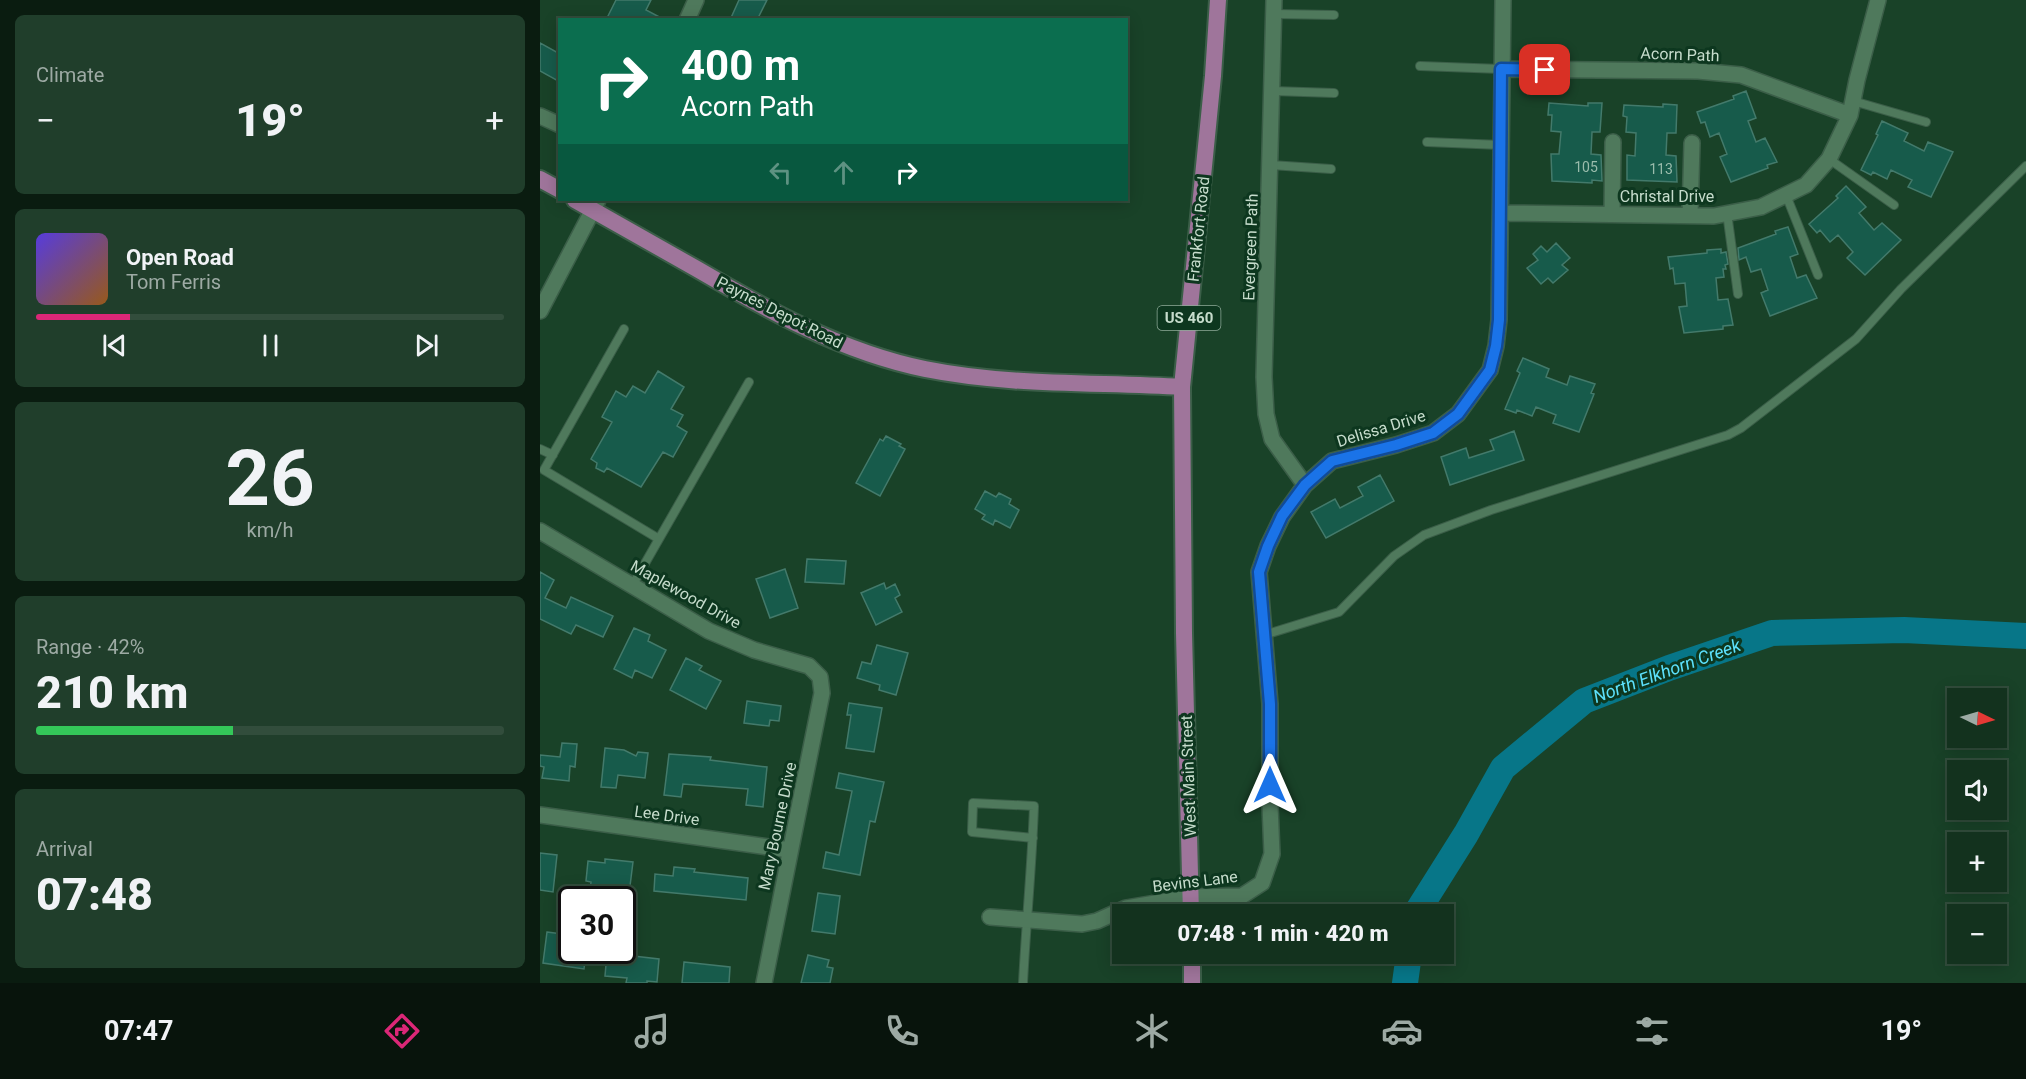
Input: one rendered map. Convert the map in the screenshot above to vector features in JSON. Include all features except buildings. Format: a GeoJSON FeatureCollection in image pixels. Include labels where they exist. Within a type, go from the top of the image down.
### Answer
{"type":"FeatureCollection","features":[{"type":"Feature","properties":{"kind":"main road","name":"Frankfort Road"},"geometry":{"type":"LineString","coordinates":[[1184,637],[1182,387],[1213,76],[1218,0]]}},
{"type":"Feature","properties":{"kind":"main road"},"geometry":{"type":"LineString","coordinates":[[540,179],[558,189]]}},
{"type":"Feature","properties":{"kind":"main road","name":"Paynes Depot Road"},"geometry":{"type":"LineString","coordinates":[[579,201],[596,205],[756,303],[830,340],[856,350],[923,368],[972,377],[1052,383],[1182,387]]}},
{"type":"Feature","properties":{"kind":"main road","name":"West Main Street"},"geometry":{"type":"LineString","coordinates":[[1184,637],[1191,904]]}},
{"type":"Feature","properties":{"kind":"main road"},"geometry":{"type":"LineString","coordinates":[[1192,964],[1192,983]]}},
{"type":"Feature","properties":{"kind":"street"},"geometry":{"type":"LineString","coordinates":[[688,18],[696,0]]}},
{"type":"Feature","properties":{"kind":"street","name":"Delissa Drive"},"geometry":{"type":"LineString","coordinates":[[1262,883],[1272,854],[1270,704],[1259,572],[1268,546],[1282,516],[1305,485],[1332,461],[1433,433],[1458,414],[1490,370],[1499,320],[1503,0]]}},
{"type":"Feature","properties":{"kind":"street","name":"Christal Drive"},"geometry":{"type":"LineString","coordinates":[[1501,213],[1714,216],[1761,207],[1806,185],[1829,159],[1852,108],[1878,0]]}},
{"type":"Feature","properties":{"kind":"street","name":"Evergreen Path"},"geometry":{"type":"LineString","coordinates":[[1274,7],[1264,376],[1266,414],[1272,438],[1305,485]]}},
{"type":"Feature","properties":{"kind":"street","name":"Acorn Path"},"geometry":{"type":"LineString","coordinates":[[1501,69],[1698,71],[1741,75],[1852,108]]}},
{"type":"Feature","properties":{"kind":"street"},"geometry":{"type":"LineString","coordinates":[[540,116],[558,124]]}},
{"type":"Feature","properties":{"kind":"street"},"geometry":{"type":"LineString","coordinates":[[1612,214],[1613,142]]}},
{"type":"Feature","properties":{"kind":"street"},"geometry":{"type":"LineString","coordinates":[[1690,215],[1692,143]]}},
{"type":"Feature","properties":{"kind":"street"},"geometry":{"type":"LineString","coordinates":[[540,311],[596,205]]}},
{"type":"Feature","properties":{"kind":"street","name":"Maplewood Drive"},"geometry":{"type":"LineString","coordinates":[[540,531],[709,631],[754,650],[809,666],[820,677]]}},
{"type":"Feature","properties":{"kind":"street","name":"Mary Bourne Drive"},"geometry":{"type":"LineString","coordinates":[[764,983],[822,693],[820,677]]}},
{"type":"Feature","properties":{"kind":"street","name":"Lee Drive"},"geometry":{"type":"LineString","coordinates":[[540,815],[790,850]]}},
{"type":"Feature","properties":{"kind":"street","name":"Bevins Lane"},"geometry":{"type":"LineString","coordinates":[[990,917],[1082,924],[1097,921],[1126,909],[1191,897],[1242,896],[1262,883]]}},
{"type":"Feature","properties":{"kind":"lane"},"geometry":{"type":"LineString","coordinates":[[1274,7],[1334,15]]}},
{"type":"Feature","properties":{"kind":"lane"},"geometry":{"type":"LineString","coordinates":[[1420,66],[1501,69]]}},
{"type":"Feature","properties":{"kind":"lane"},"geometry":{"type":"LineString","coordinates":[[1273,91],[1334,93]]}},
{"type":"Feature","properties":{"kind":"lane"},"geometry":{"type":"LineString","coordinates":[[1852,108],[1926,122]]}},
{"type":"Feature","properties":{"kind":"lane"},"geometry":{"type":"LineString","coordinates":[[1427,142],[1501,145]]}},
{"type":"Feature","properties":{"kind":"lane"},"geometry":{"type":"LineString","coordinates":[[1829,159],[1894,205]]}},
{"type":"Feature","properties":{"kind":"lane"},"geometry":{"type":"LineString","coordinates":[[1271,165],[1331,170]]}},
{"type":"Feature","properties":{"kind":"lane"},"geometry":{"type":"LineString","coordinates":[[1264,635],[1339,612],[1388,562],[1424,535],[1501,506],[1728,435],[1741,428],[1856,339],[1901,288],[2026,166]]}},
{"type":"Feature","properties":{"kind":"lane"},"geometry":{"type":"LineString","coordinates":[[1786,195],[1818,275]]}},
{"type":"Feature","properties":{"kind":"lane"},"geometry":{"type":"LineString","coordinates":[[1728,213],[1738,294]]}},
{"type":"Feature","properties":{"kind":"lane"},"geometry":{"type":"LineString","coordinates":[[624,329],[544,470],[659,539]]}},
{"type":"Feature","properties":{"kind":"lane"},"geometry":{"type":"LineString","coordinates":[[632,586],[749,382]]}},
{"type":"Feature","properties":{"kind":"lane"},"geometry":{"type":"LineString","coordinates":[[540,448],[553,455]]}},
{"type":"Feature","properties":{"kind":"lane"},"geometry":{"type":"LineString","coordinates":[[1023,983],[1034,806],[973,803],[972,832],[1032,838]]}},
{"type":"Feature","properties":{"kind":"waterway","name":"North Elkhorn Creek"},"geometry":{"type":"LineString","coordinates":[[1422,904],[1466,834],[1503,768],[1584,701],[1669,668],[1772,633],[1904,630],[2026,636]]}},
{"type":"Feature","properties":{"kind":"waterway","name":"North Elkhorn Creek"},"geometry":{"type":"LineString","coordinates":[[1405,983],[1408,964]]}},
{"type":"Feature","properties":{"kind":"route"},"geometry":{"type":"LineString","coordinates":[[1270,785],[1270,704],[1259,572],[1268,546],[1282,516],[1305,485],[1332,461],[1433,433],[1458,414],[1490,370],[1499,320],[1501,69],[1545,70]]}}]}
